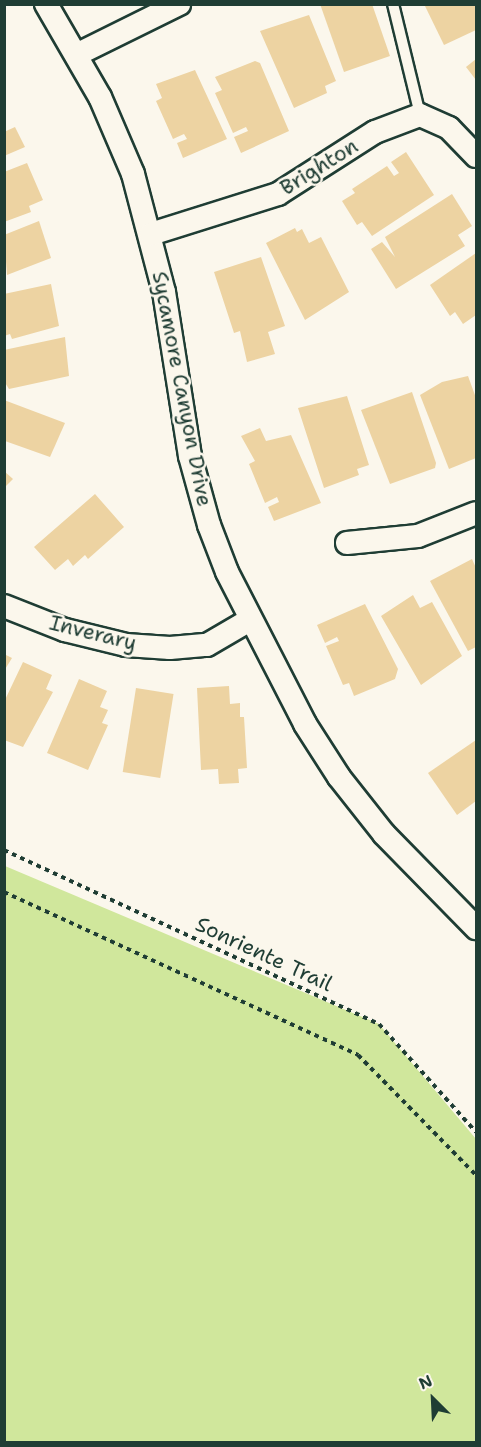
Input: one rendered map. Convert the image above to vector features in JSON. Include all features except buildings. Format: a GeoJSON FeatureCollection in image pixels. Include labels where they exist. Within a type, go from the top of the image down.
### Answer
{"type":"FeatureCollection","features":[{"type":"Feature","properties":{"kind":"street","name":"Sycamore Canyon Drive"},"geometry":{"type":"LineString","coordinates":[[46,4],[78,54],[121,142],[152,234],[181,409],[202,501],[250,620],[306,724],[339,777],[390,842],[477,928]]}},
{"type":"Feature","properties":{"kind":"street"},"geometry":{"type":"LineString","coordinates":[[78,54],[178,4]]}},
{"type":"Feature","properties":{"kind":"street"},"geometry":{"type":"LineString","coordinates":[[420,115],[448,128],[477,156]]}},
{"type":"Feature","properties":{"kind":"street","name":"Brighton"},"geometry":{"type":"LineString","coordinates":[[152,234],[278,194],[375,132],[420,115]]}},
{"type":"Feature","properties":{"kind":"street"},"geometry":{"type":"LineString","coordinates":[[347,543],[418,536],[477,513]]}},
{"type":"Feature","properties":{"kind":"street","name":"Inverary"},"geometry":{"type":"LineString","coordinates":[[4,606],[65,630],[126,645],[170,648],[207,645],[250,620]]}},
{"type":"Feature","properties":{"kind":"lane"},"geometry":{"type":"LineString","coordinates":[[393,4],[420,115]]}},
{"type":"Feature","properties":{"kind":"path","name":"Sonriente Trail"},"geometry":{"type":"LineString","coordinates":[[4,850],[379,1024],[477,1132]]}},
{"type":"Feature","properties":{"kind":"path"},"geometry":{"type":"LineString","coordinates":[[4,892],[358,1055],[477,1174]]}},
{"type":"Feature","properties":{"kind":"green space"},"geometry":{"type":"Polygon","coordinates":[[[5,866],[379,1024],[476,1139],[476,1442],[5,1442],[5,866]]]}}]}
